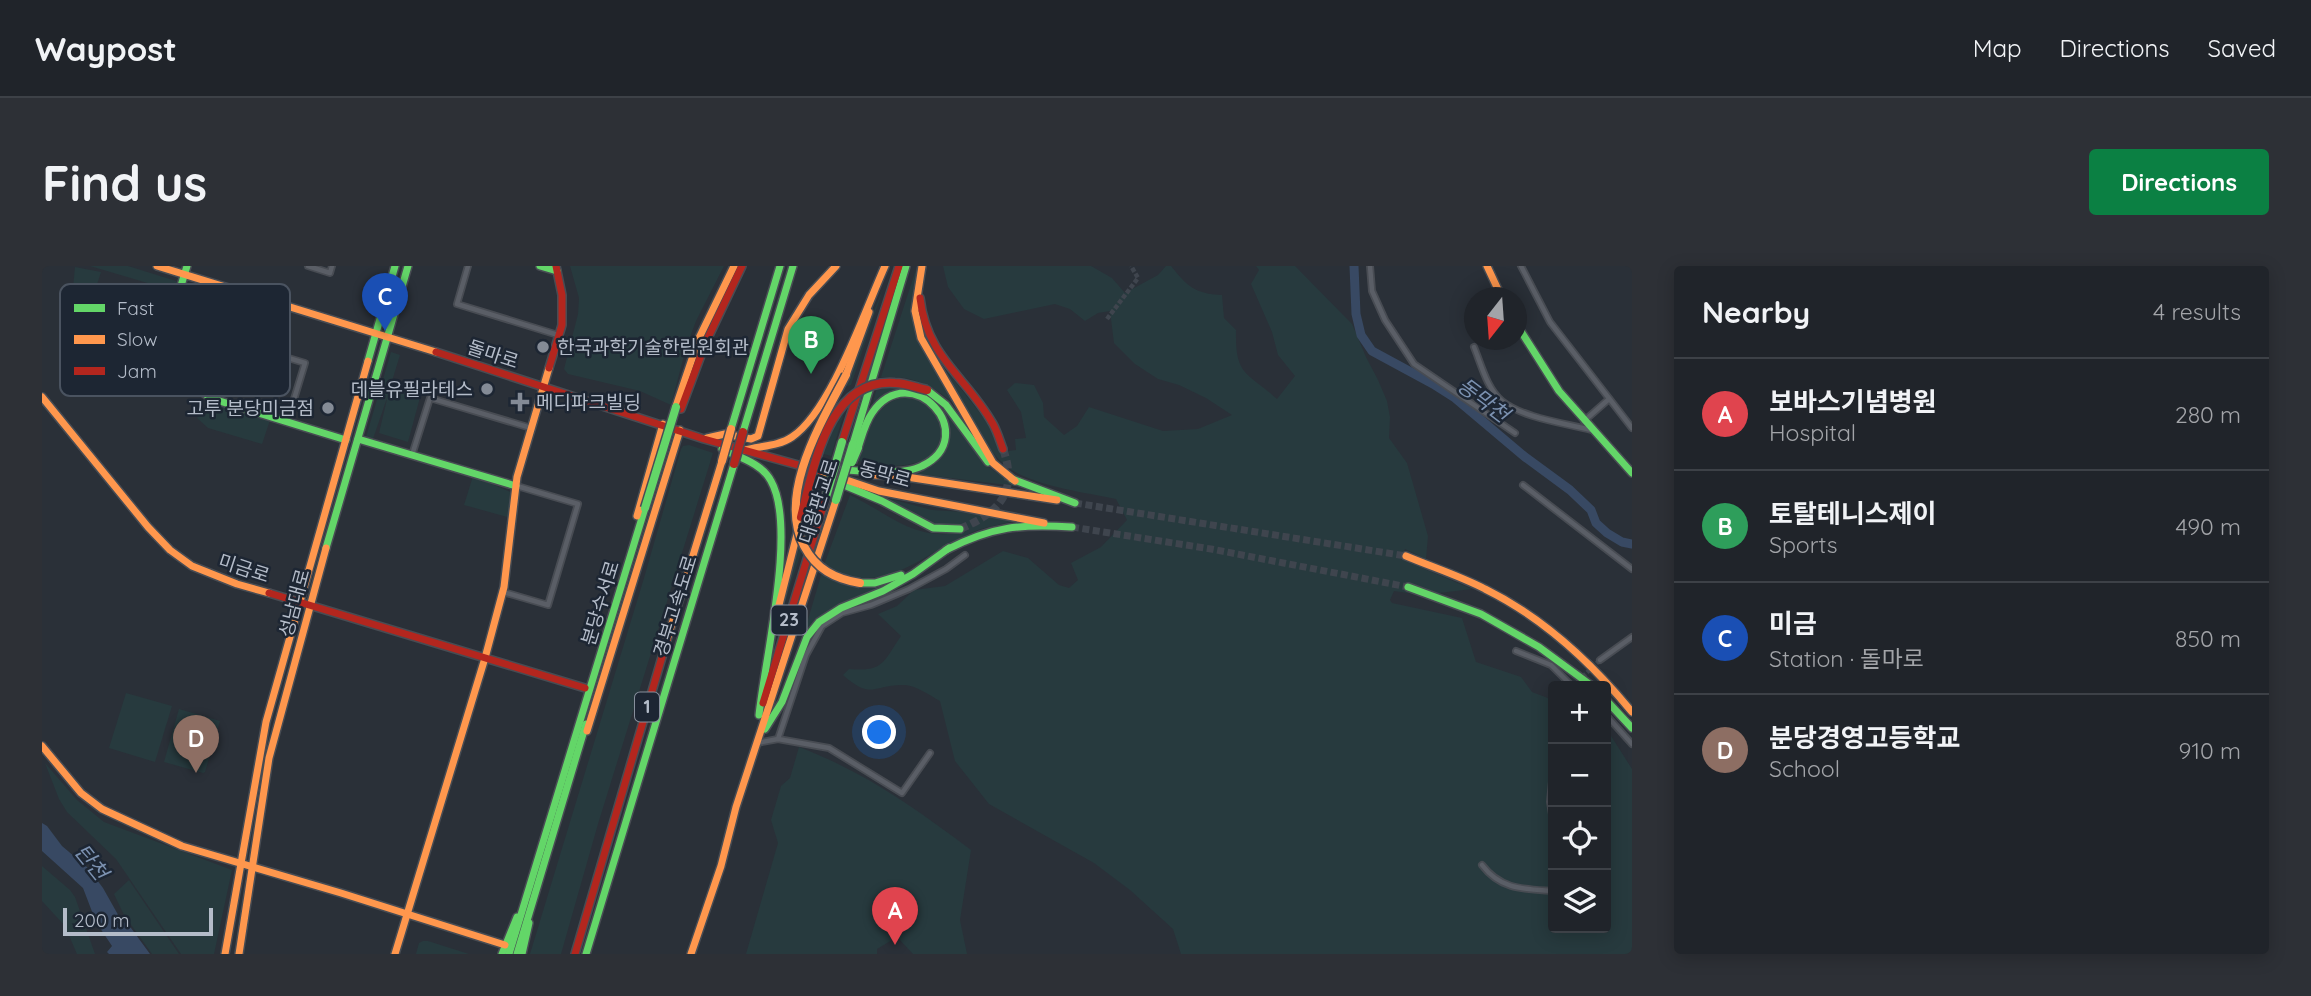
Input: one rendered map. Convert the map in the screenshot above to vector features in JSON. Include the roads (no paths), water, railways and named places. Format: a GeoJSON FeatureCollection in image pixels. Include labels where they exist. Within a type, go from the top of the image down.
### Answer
{"type":"FeatureCollection","features":[{"type":"Feature","properties":{"kind":"main road","name":"돌마로"},"geometry":{"type":"LineString","coordinates":[[157,266],[186,270],[229,284]]}},
{"type":"Feature","properties":{"kind":"main road","name":"성남대로"},"geometry":{"type":"LineString","coordinates":[[226,954],[266,722],[395,266]]}},
{"type":"Feature","properties":{"kind":"main road","name":"성남대로"},"geometry":{"type":"LineString","coordinates":[[239,954],[269,758],[310,605],[408,266]]}},
{"type":"Feature","properties":{"kind":"main road"},"geometry":{"type":"LineString","coordinates":[[395,954],[503,592],[516,486],[559,335],[563,307],[556,268],[540,266]]}},
{"type":"Feature","properties":{"kind":"main road","name":"분당수서로"},"geometry":{"type":"LineString","coordinates":[[509,954],[577,744],[699,338],[734,266]]}},
{"type":"Feature","properties":{"kind":"main road","name":"분당수서로"},"geometry":{"type":"LineString","coordinates":[[679,408],[741,266]]}},
{"type":"Feature","properties":{"kind":"main road"},"geometry":{"type":"LineString","coordinates":[[717,316],[731,299],[748,266]]}},
{"type":"Feature","properties":{"kind":"main road","name":"경부고속도로"},"geometry":{"type":"LineString","coordinates":[[575,954],[643,718],[780,266]]}},
{"type":"Feature","properties":{"kind":"main road","name":"경부고속도로"},"geometry":{"type":"LineString","coordinates":[[586,954],[793,266]]}},
{"type":"Feature","properties":{"kind":"main road"},"geometry":{"type":"LineString","coordinates":[[704,439],[726,434],[751,439],[758,436],[791,322],[807,297],[836,266]]}},
{"type":"Feature","properties":{"kind":"main road"},"geometry":{"type":"LineString","coordinates":[[885,266],[846,375],[823,419],[803,470],[796,496],[795,524],[805,551],[820,568],[839,579],[860,583],[893,579],[949,548]]}},
{"type":"Feature","properties":{"kind":"main road"},"geometry":{"type":"LineString","coordinates":[[744,450],[788,439],[810,421],[833,382],[885,266]]}},
{"type":"Feature","properties":{"kind":"main road","name":"대왕판교로"},"geometry":{"type":"LineString","coordinates":[[756,743],[759,715],[896,266]]}},
{"type":"Feature","properties":{"kind":"main road","name":"대왕판교로"},"geometry":{"type":"LineString","coordinates":[[691,954],[725,853],[756,743],[855,446],[908,266]]}},
{"type":"Feature","properties":{"kind":"main road"},"geometry":{"type":"LineString","coordinates":[[1489,266],[1498,287]]}},
{"type":"Feature","properties":{"kind":"main road"},"geometry":{"type":"LineString","coordinates":[[921,270],[920,305],[926,330],[942,360],[990,420],[1003,449]]}},
{"type":"Feature","properties":{"kind":"main road"},"geometry":{"type":"LineString","coordinates":[[921,270],[915,311],[922,338],[976,439],[993,463],[1015,481]]}},
{"type":"Feature","properties":{"kind":"main road","name":"돌마로"},"geometry":{"type":"LineString","coordinates":[[290,304],[704,439],[820,471]]}},
{"type":"Feature","properties":{"kind":"main road"},"geometry":{"type":"LineString","coordinates":[[1527,341],[1552,381],[1632,473]]}},
{"type":"Feature","properties":{"kind":"main road"},"geometry":{"type":"LineString","coordinates":[[759,715],[761,686],[769,645],[801,517],[825,432],[843,404],[856,393],[883,383],[902,382],[927,390],[952,410],[981,455],[1003,475],[1015,481]]}},
{"type":"Feature","properties":{"kind":"main road"},"geometry":{"type":"LineString","coordinates":[[807,467],[892,471],[915,469],[928,463],[940,451],[945,439],[944,421],[936,406],[927,399],[907,393],[894,395],[875,409],[855,446]]}},
{"type":"Feature","properties":{"kind":"main road"},"geometry":{"type":"LineString","coordinates":[[206,396],[346,440]]}},
{"type":"Feature","properties":{"kind":"main road","name":"미금로"},"geometry":{"type":"LineString","coordinates":[[42,397],[148,527],[170,550],[204,572],[585,688]]}},
{"type":"Feature","properties":{"kind":"main road"},"geometry":{"type":"LineString","coordinates":[[577,744],[577,718],[585,688],[663,424]]}},
{"type":"Feature","properties":{"kind":"main road"},"geometry":{"type":"LineString","coordinates":[[577,744],[592,723],[680,430]]}},
{"type":"Feature","properties":{"kind":"main road"},"geometry":{"type":"LineString","coordinates":[[358,439],[516,486]]}},
{"type":"Feature","properties":{"kind":"main road"},"geometry":{"type":"LineString","coordinates":[[704,439],[758,466],[771,480],[778,495],[782,518],[769,645]]}},
{"type":"Feature","properties":{"kind":"main road"},"geometry":{"type":"LineString","coordinates":[[786,462],[882,501],[933,528],[960,529]]}},
{"type":"Feature","properties":{"kind":"main road","name":"동막로"},"geometry":{"type":"LineString","coordinates":[[820,471],[900,476],[1075,503],[1015,481]]}},
{"type":"Feature","properties":{"kind":"main road","name":"동막로"},"geometry":{"type":"LineString","coordinates":[[820,471],[879,491],[1072,527],[1021,524],[989,529],[949,548]]}},
{"type":"Feature","properties":{"kind":"main road"},"geometry":{"type":"LineString","coordinates":[[756,743],[782,702],[804,644],[819,622],[833,612],[883,591],[913,574],[949,548]]}},
{"type":"Feature","properties":{"kind":"main road"},"geometry":{"type":"LineString","coordinates":[[1406,556],[1488,591],[1550,629],[1583,656],[1632,712]]}},
{"type":"Feature","properties":{"kind":"main road"},"geometry":{"type":"LineString","coordinates":[[1408,587],[1480,614],[1539,647],[1584,681]]}},
{"type":"Feature","properties":{"kind":"main road"},"geometry":{"type":"LineString","coordinates":[[1611,705],[1632,728]]}},
{"type":"Feature","properties":{"kind":"main road"},"geometry":{"type":"LineString","coordinates":[[42,746],[82,793],[102,809],[182,846],[407,914],[503,949],[527,905]]}},
{"type":"Feature","properties":{"kind":"main road","name":"분당수서로"},"geometry":{"type":"LineString","coordinates":[[520,954],[527,905]]}},
{"type":"Feature","properties":{"kind":"street"},"geometry":{"type":"LineString","coordinates":[[308,266],[330,273],[332,266]]}},
{"type":"Feature","properties":{"kind":"street"},"geometry":{"type":"LineString","coordinates":[[468,266],[457,304],[559,335]]}},
{"type":"Feature","properties":{"kind":"street"},"geometry":{"type":"LineString","coordinates":[[1370,266],[1372,290],[1385,320],[1414,364],[1515,433]]}},
{"type":"Feature","properties":{"kind":"street"},"geometry":{"type":"LineString","coordinates":[[1521,266],[1550,321],[1632,428]]}},
{"type":"Feature","properties":{"kind":"street"},"geometry":{"type":"LineString","coordinates":[[1475,350],[1487,379],[1500,400],[1525,412],[1592,430]]}},
{"type":"Feature","properties":{"kind":"street"},"geometry":{"type":"LineString","coordinates":[[287,422],[305,363],[290,358]]}},
{"type":"Feature","properties":{"kind":"street"},"geometry":{"type":"LineString","coordinates":[[412,455],[430,398],[531,428]]}},
{"type":"Feature","properties":{"kind":"street"},"geometry":{"type":"LineString","coordinates":[[1584,421],[1609,400]]}},
{"type":"Feature","properties":{"kind":"street"},"geometry":{"type":"LineString","coordinates":[[1523,485],[1632,569]]}},
{"type":"Feature","properties":{"kind":"street"},"geometry":{"type":"LineString","coordinates":[[503,592],[548,605],[578,504],[516,486]]}},
{"type":"Feature","properties":{"kind":"street"},"geometry":{"type":"LineString","coordinates":[[778,739],[806,655],[822,626],[842,613],[871,605],[909,589],[946,569],[965,555]]}},
{"type":"Feature","properties":{"kind":"street"},"geometry":{"type":"LineString","coordinates":[[1600,660],[1632,636]]}},
{"type":"Feature","properties":{"kind":"street"},"geometry":{"type":"LineString","coordinates":[[1516,651],[1551,665],[1567,681]]}},
{"type":"Feature","properties":{"kind":"street"},"geometry":{"type":"LineString","coordinates":[[1611,721],[1632,744]]}},
{"type":"Feature","properties":{"kind":"street"},"geometry":{"type":"LineString","coordinates":[[756,743],[778,739],[829,748],[902,793],[930,753]]}},
{"type":"Feature","properties":{"kind":"street"},"geometry":{"type":"LineString","coordinates":[[1482,865],[1491,877],[1508,886],[1548,890]]}},
{"type":"Feature","properties":{"kind":"water","name":"탄천"},"geometry":{"type":"Polygon","coordinates":[[[42,823],[62,846],[88,868],[121,920],[131,928],[150,954],[107,952],[112,946],[96,922],[83,888],[42,851],[42,823]]]}},
{"type":"Feature","properties":{"kind":"waterway","name":"동막천"},"geometry":{"type":"LineString","coordinates":[[1354,266],[1356,314],[1361,335],[1372,351],[1455,398],[1525,457],[1570,490],[1591,510],[1596,523],[1607,533],[1622,542],[1632,544]]}},
{"type":"Feature","properties":{"kind":"tunnel"},"geometry":{"type":"LineString","coordinates":[[1107,319],[1138,278],[1131,266]]}},
{"type":"Feature","properties":{"kind":"tunnel"},"geometry":{"type":"LineString","coordinates":[[960,529],[985,516],[1002,500],[1008,478],[1003,449]]}},
{"type":"Feature","properties":{"kind":"tunnel"},"geometry":{"type":"LineString","coordinates":[[1075,503],[1406,556]]}},
{"type":"Feature","properties":{"kind":"tunnel"},"geometry":{"type":"LineString","coordinates":[[1072,527],[1211,549],[1408,587]]}},
{"type":"Feature","properties":{"kind":"tunnel"},"geometry":{"type":"LineString","coordinates":[[1578,681],[1600,660]]}},
{"type":"Feature","properties":{"kind":"place","name":"미금"},"geometry":{"type":"Point","coordinates":[385,331]}},
{"type":"Feature","properties":{"kind":"place","name":"한국과학기술한림원회관"},"geometry":{"type":"Point","coordinates":[543,347]}},
{"type":"Feature","properties":{"kind":"place","name":"토탈테니스제이"},"geometry":{"type":"Point","coordinates":[811,374]}},
{"type":"Feature","properties":{"kind":"place","name":"데블유필라테스"},"geometry":{"type":"Point","coordinates":[487,389]}},
{"type":"Feature","properties":{"kind":"place","name":"메디파크빌딩"},"geometry":{"type":"Point","coordinates":[520,402]}},
{"type":"Feature","properties":{"kind":"place","name":"고투 분당미금점"},"geometry":{"type":"Point","coordinates":[328,408]}},
{"type":"Feature","properties":{"kind":"place","name":"분당경영고등학교"},"geometry":{"type":"Point","coordinates":[196,773]}},
{"type":"Feature","properties":{"kind":"place","name":"보바스기념병원"},"geometry":{"type":"Point","coordinates":[895,945]}}]}
